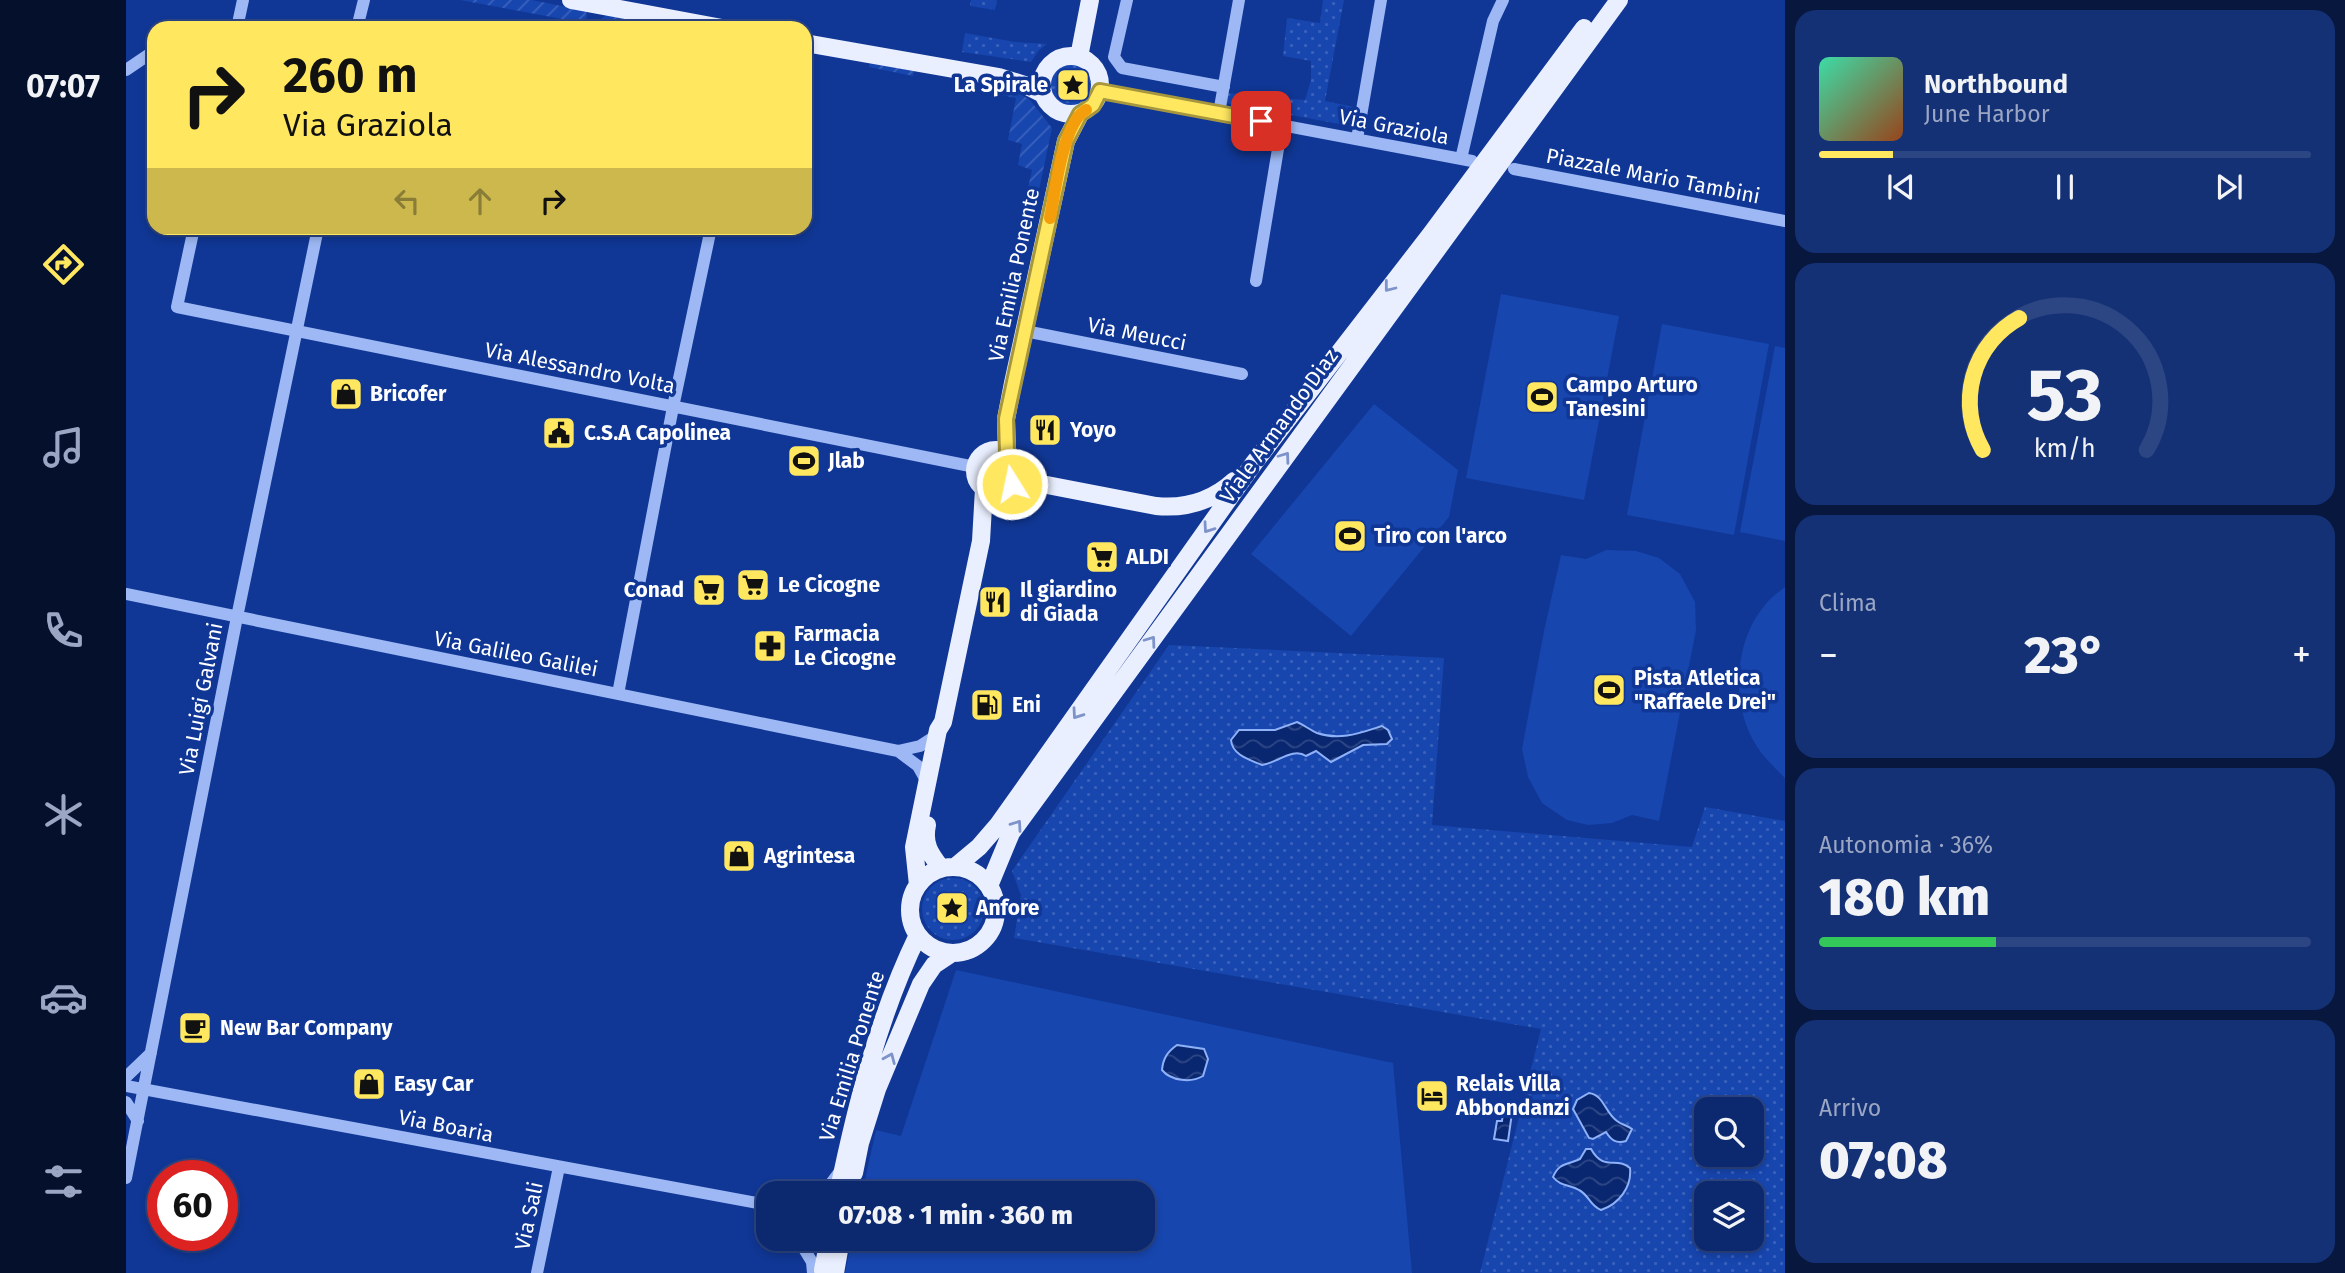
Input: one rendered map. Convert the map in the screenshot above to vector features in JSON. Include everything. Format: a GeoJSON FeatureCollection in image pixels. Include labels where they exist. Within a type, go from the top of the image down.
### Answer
{"type":"FeatureCollection","features":[{"type":"Feature","properties":{"kind":"main road"},"geometry":{"type":"LineString","coordinates":[[571,0],[684,21]]}},
{"type":"Feature","properties":{"kind":"main road"},"geometry":{"type":"LineString","coordinates":[[1079,57],[1090,0]]}},
{"type":"Feature","properties":{"kind":"main road","name":"Viale Armando Diaz"},"geometry":{"type":"LineString","coordinates":[[989,886],[1011,833],[1604,0]]}},
{"type":"Feature","properties":{"kind":"main road","name":"Viale Armando Diaz"},"geometry":{"type":"LineString","coordinates":[[948,868],[979,847],[998,825],[1254,463],[1436,238],[1619,0]]}},
{"type":"Feature","properties":{"kind":"main road"},"geometry":{"type":"LineString","coordinates":[[812,44],[999,77],[1043,94]]}},
{"type":"Feature","properties":{"kind":"main road"},"geometry":{"type":"LineString","coordinates":[[999,77],[1020,77],[1045,70],[1060,58],[1079,57],[1093,66],[1098,74],[1100,91],[1093,105],[1080,114],[1060,113],[1052,108],[1041,86],[1045,70]]}},
{"type":"Feature","properties":{"kind":"main road","name":"Via Emilia Ponente"},"geometry":{"type":"LineString","coordinates":[[1060,113],[1066,141]]}},
{"type":"Feature","properties":{"kind":"main road","name":"Via Emilia Ponente"},"geometry":{"type":"LineString","coordinates":[[1010,482],[1014,461],[1000,452],[1006,419],[1066,141],[1080,114]]}},
{"type":"Feature","properties":{"kind":"main road"},"geometry":{"type":"LineString","coordinates":[[1000,452],[979,457],[975,467],[975,477],[984,489],[992,492],[1010,482],[1047,485],[1166,507],[1187,506],[1222,491],[1254,463]]}},
{"type":"Feature","properties":{"kind":"main road"},"geometry":{"type":"LineString","coordinates":[[981,541],[1010,482]]}},
{"type":"Feature","properties":{"kind":"main road"},"geometry":{"type":"LineString","coordinates":[[918,884],[914,846],[981,541],[984,489]]}},
{"type":"Feature","properties":{"kind":"main road"},"geometry":{"type":"LineString","coordinates":[[940,729],[946,732],[925,834],[927,849],[948,868]]}},
{"type":"Feature","properties":{"kind":"main road"},"geometry":{"type":"LineString","coordinates":[[948,868],[968,870],[980,876],[989,886],[995,899],[996,914],[985,939],[975,947],[951,953],[927,944],[918,935],[911,914],[911,902],[918,884],[929,874],[948,868]]}},
{"type":"Feature","properties":{"kind":"main road","name":"Via Emilia Ponente"},"geometry":{"type":"LineString","coordinates":[[840,1181],[848,1140],[898,975],[918,935]]}},
{"type":"Feature","properties":{"kind":"main road","name":"Via Emilia Ponente"},"geometry":{"type":"LineString","coordinates":[[853,1181],[860,1143],[877,1089],[921,984],[934,965],[951,953]]}},
{"type":"Feature","properties":{"kind":"main road"},"geometry":{"type":"LineString","coordinates":[[823,1273],[827,1251]]}},
{"type":"Feature","properties":{"kind":"main road"},"geometry":{"type":"LineString","coordinates":[[835,1273],[839,1251]]}},
{"type":"Feature","properties":{"kind":"street"},"geometry":{"type":"LineString","coordinates":[[238,21],[243,0]]}},
{"type":"Feature","properties":{"kind":"street"},"geometry":{"type":"LineString","coordinates":[[356,0],[360,14]]}},
{"type":"Feature","properties":{"kind":"street"},"geometry":{"type":"LineString","coordinates":[[358,21],[363,0]]}},
{"type":"Feature","properties":{"kind":"street"},"geometry":{"type":"LineString","coordinates":[[1127,0],[1114,57],[1122,68],[1223,87]]}},
{"type":"Feature","properties":{"kind":"street"},"geometry":{"type":"LineString","coordinates":[[1219,113],[1239,0]]}},
{"type":"Feature","properties":{"kind":"street"},"geometry":{"type":"LineString","coordinates":[[1357,139],[1381,0]]}},
{"type":"Feature","properties":{"kind":"street","name":"Via Graziola"},"geometry":{"type":"LineString","coordinates":[[1100,91],[1466,160],[1493,21],[1503,0]]}},
{"type":"Feature","properties":{"kind":"street"},"geometry":{"type":"LineString","coordinates":[[126,70],[147,56]]}},
{"type":"Feature","properties":{"kind":"street"},"geometry":{"type":"LineString","coordinates":[[1256,281],[1282,125]]}},
{"type":"Feature","properties":{"kind":"street","name":"Piazzale Mario Tambini"},"geometry":{"type":"LineString","coordinates":[[1514,169],[1785,220]]}},
{"type":"Feature","properties":{"kind":"street","name":"Via Alessandro Volta"},"geometry":{"type":"LineString","coordinates":[[192,235],[177,307],[975,467]]}},
{"type":"Feature","properties":{"kind":"street","name":"Via Luigi Galvani"},"geometry":{"type":"LineString","coordinates":[[126,1178],[237,617],[317,235]]}},
{"type":"Feature","properties":{"kind":"street"},"geometry":{"type":"LineString","coordinates":[[618,694],[673,407],[710,235]]}},
{"type":"Feature","properties":{"kind":"street","name":"Via Meucci"},"geometry":{"type":"LineString","coordinates":[[1025,331],[1242,374]]}},
{"type":"Feature","properties":{"kind":"street","name":"Via Galileo Galilei"},"geometry":{"type":"LineString","coordinates":[[126,594],[898,751]]}},
{"type":"Feature","properties":{"kind":"street"},"geometry":{"type":"LineString","coordinates":[[898,751],[920,746],[940,729]]}},
{"type":"Feature","properties":{"kind":"street"},"geometry":{"type":"LineString","coordinates":[[898,751],[918,766],[927,782]]}},
{"type":"Feature","properties":{"kind":"street"},"geometry":{"type":"LineString","coordinates":[[126,1077],[151,1053]]}},
{"type":"Feature","properties":{"kind":"street","name":"Via Boaria"},"geometry":{"type":"LineString","coordinates":[[126,1086],[756,1205]]}},
{"type":"Feature","properties":{"kind":"street"},"geometry":{"type":"LineString","coordinates":[[126,1102],[138,1121]]}},
{"type":"Feature","properties":{"kind":"street","name":"Via Sali"},"geometry":{"type":"LineString","coordinates":[[537,1273],[559,1167]]}},
{"type":"Feature","properties":{"kind":"street"},"geometry":{"type":"LineString","coordinates":[[833,1181],[843,1167]]}},
{"type":"Feature","properties":{"kind":"street"},"geometry":{"type":"LineString","coordinates":[[805,1251],[812,1262],[813,1273]]}},
{"type":"Feature","properties":{"kind":"shaded area"},"geometry":{"type":"Polygon","coordinates":[[[460,0],[532,0],[586,11],[585,21],[460,0]]]}},
{"type":"Feature","properties":{"kind":"shaded area"},"geometry":{"type":"Polygon","coordinates":[[[971,0],[997,0],[995,10],[970,6],[971,0]]]}},
{"type":"Feature","properties":{"kind":"shaded area"},"geometry":{"type":"Polygon","coordinates":[[[1323,0],[1344,0],[1325,101],[1354,107],[1351,126],[1224,103],[1226,93],[1305,100],[1311,80],[1311,61],[1283,56],[1287,18],[1320,23],[1323,0]]]}},
{"type":"Feature","properties":{"kind":"shaded area"},"geometry":{"type":"Polygon","coordinates":[[[606,15],[636,21],[601,21],[606,15]]]}},
{"type":"Feature","properties":{"kind":"shaded area"},"geometry":{"type":"Polygon","coordinates":[[[965,33],[1015,42],[1047,44],[1031,62],[962,52],[965,33]]]}},
{"type":"Feature","properties":{"kind":"shaded area"},"geometry":{"type":"Polygon","coordinates":[[[870,63],[914,71],[913,76],[869,67],[870,63]]]}},
{"type":"Feature","properties":{"kind":"shaded area"},"geometry":{"type":"Polygon","coordinates":[[[1070,64],[1085,70],[1091,85],[1085,100],[1070,106],[1055,100],[1049,85],[1055,70],[1070,64]]]}},
{"type":"Feature","properties":{"kind":"shaded area"},"geometry":{"type":"Polygon","coordinates":[[[990,83],[1014,90],[1030,100],[1052,128],[1036,204],[1025,201],[1032,170],[1018,165],[1022,144],[1008,140],[1016,98],[988,92],[990,83]]]}},
{"type":"Feature","properties":{"kind":"shaded area","name":"Campo Arturo Tanesini"},"geometry":{"type":"Polygon","coordinates":[[[1501,294],[1619,316],[1584,500],[1466,478],[1501,294]]]}},
{"type":"Feature","properties":{"kind":"shaded area"},"geometry":{"type":"Polygon","coordinates":[[[1662,324],[1769,344],[1734,535],[1627,515],[1662,324]]]}},
{"type":"Feature","properties":{"kind":"shaded area"},"geometry":{"type":"Polygon","coordinates":[[[1775,346],[1785,348],[1785,541],[1740,532],[1775,346]]]}},
{"type":"Feature","properties":{"kind":"shaded area","name":"Tiro con l'arco"},"geometry":{"type":"Polygon","coordinates":[[[1374,404],[1458,470],[1449,517],[1351,636],[1251,554],[1374,404]]]}},
{"type":"Feature","properties":{"kind":"shaded area"},"geometry":{"type":"Polygon","coordinates":[[[996,459],[1005,462],[1008,471],[1005,480],[996,483],[987,480],[984,471],[987,462],[996,459]]]}},
{"type":"Feature","properties":{"kind":"shaded area","name":"Pista Atletica \"Raffaele Drei\""},"geometry":{"type":"Polygon","coordinates":[[[1606,550],[1636,551],[1659,558],[1680,574],[1695,602],[1696,630],[1659,821],[1632,815],[1612,823],[1588,825],[1567,820],[1542,803],[1528,777],[1522,749],[1561,555],[1586,559],[1606,550]]]}},
{"type":"Feature","properties":{"kind":"shaded area"},"geometry":{"type":"Polygon","coordinates":[[[1785,587],[1785,778],[1753,740],[1741,707],[1739,689],[1742,653],[1747,635],[1765,605],[1785,587]]]}},
{"type":"Feature","properties":{"kind":"shaded area"},"geometry":{"type":"Polygon","coordinates":[[[1169,645],[1444,658],[1432,825],[1692,847],[1705,807],[1785,821],[1785,1273],[1480,1273],[1541,1029],[1014,938],[1021,895],[1012,871],[1169,645]]]}},
{"type":"Feature","properties":{"kind":"shaded area"},"geometry":{"type":"Polygon","coordinates":[[[953,878],[975,887],[984,909],[975,931],[953,940],[931,931],[922,909],[931,887],[953,878]]]}},
{"type":"Feature","properties":{"kind":"shaded area"},"geometry":{"type":"Polygon","coordinates":[[[956,970],[1393,1063],[1412,1273],[845,1273],[850,1251],[1155,1251],[1155,1181],[865,1181],[876,1130],[901,1136],[956,970]]]}},
{"type":"Feature","properties":{"kind":"water"},"geometry":{"type":"Polygon","coordinates":[[[1297,722],[1317,733],[1334,736],[1350,735],[1382,726],[1388,730],[1392,739],[1387,744],[1363,745],[1331,762],[1316,751],[1306,756],[1290,754],[1262,765],[1242,756],[1232,745],[1231,740],[1239,730],[1275,730],[1297,722]]]}},
{"type":"Feature","properties":{"kind":"water"},"geometry":{"type":"Polygon","coordinates":[[[1177,1045],[1204,1049],[1208,1059],[1203,1076],[1193,1080],[1181,1080],[1162,1070],[1166,1056],[1177,1045]]]}},
{"type":"Feature","properties":{"kind":"water"},"geometry":{"type":"Polygon","coordinates":[[[1589,1093],[1598,1097],[1617,1121],[1632,1129],[1626,1141],[1614,1141],[1606,1132],[1593,1139],[1589,1138],[1573,1109],[1577,1100],[1589,1093]]]}},
{"type":"Feature","properties":{"kind":"water"},"geometry":{"type":"Polygon","coordinates":[[[1503,1112],[1512,1113],[1508,1141],[1494,1139],[1497,1121],[1502,1121],[1503,1112]]]}},
{"type":"Feature","properties":{"kind":"water"},"geometry":{"type":"Polygon","coordinates":[[[1586,1149],[1591,1149],[1605,1162],[1620,1163],[1630,1168],[1629,1182],[1623,1194],[1613,1204],[1601,1210],[1582,1192],[1553,1177],[1561,1166],[1580,1159],[1586,1149]]]}},
{"type":"Feature","properties":{"kind":"slow traffic"},"geometry":{"type":"LineString","coordinates":[[1050,218],[1066,141],[1080,114],[1086,110]]}},
{"type":"Feature","properties":{"kind":"place","name":"La Spirale"},"geometry":{"type":"Point","coordinates":[1073,85]}},
{"type":"Feature","properties":{"kind":"place","name":"Bricofer"},"geometry":{"type":"Point","coordinates":[346,394]}},
{"type":"Feature","properties":{"kind":"place","name":"Campo Arturo Tanesini"},"geometry":{"type":"Point","coordinates":[1542,397]}},
{"type":"Feature","properties":{"kind":"place","name":"Yoyo"},"geometry":{"type":"Point","coordinates":[1045,430]}},
{"type":"Feature","properties":{"kind":"place","name":"C.S.A Capolinea"},"geometry":{"type":"Point","coordinates":[559,433]}},
{"type":"Feature","properties":{"kind":"place","name":"Jlab"},"geometry":{"type":"Point","coordinates":[804,461]}},
{"type":"Feature","properties":{"kind":"place","name":"Tiro con l'arco"},"geometry":{"type":"Point","coordinates":[1350,536]}},
{"type":"Feature","properties":{"kind":"place","name":"ALDI"},"geometry":{"type":"Point","coordinates":[1102,557]}},
{"type":"Feature","properties":{"kind":"place","name":"Le Cicogne"},"geometry":{"type":"Point","coordinates":[753,585]}},
{"type":"Feature","properties":{"kind":"place","name":"Conad"},"geometry":{"type":"Point","coordinates":[709,590]}},
{"type":"Feature","properties":{"kind":"place","name":"Il giardino di Giada"},"geometry":{"type":"Point","coordinates":[995,602]}},
{"type":"Feature","properties":{"kind":"place","name":"Farmacia Le Cicogne"},"geometry":{"type":"Point","coordinates":[770,646]}},
{"type":"Feature","properties":{"kind":"place","name":"Pista Atletica \"Raffaele Drei\""},"geometry":{"type":"Point","coordinates":[1609,690]}},
{"type":"Feature","properties":{"kind":"place","name":"Eni"},"geometry":{"type":"Point","coordinates":[987,705]}},
{"type":"Feature","properties":{"kind":"place","name":"Agrintesa"},"geometry":{"type":"Point","coordinates":[739,856]}},
{"type":"Feature","properties":{"kind":"place","name":"Anfore"},"geometry":{"type":"Point","coordinates":[952,908]}},
{"type":"Feature","properties":{"kind":"place","name":"New Bar Company"},"geometry":{"type":"Point","coordinates":[195,1028]}},
{"type":"Feature","properties":{"kind":"place","name":"Easy Car"},"geometry":{"type":"Point","coordinates":[369,1084]}},
{"type":"Feature","properties":{"kind":"place","name":"Relais Villa Abbondanzi"},"geometry":{"type":"Point","coordinates":[1432,1096]}},
{"type":"Feature","properties":{"kind":"route"},"geometry":{"type":"LineString","coordinates":[[1012,484],[1017,470],[1007,453],[1006,419],[1066,141],[1080,114],[1093,105],[1100,91],[1261,121]]}}]}
